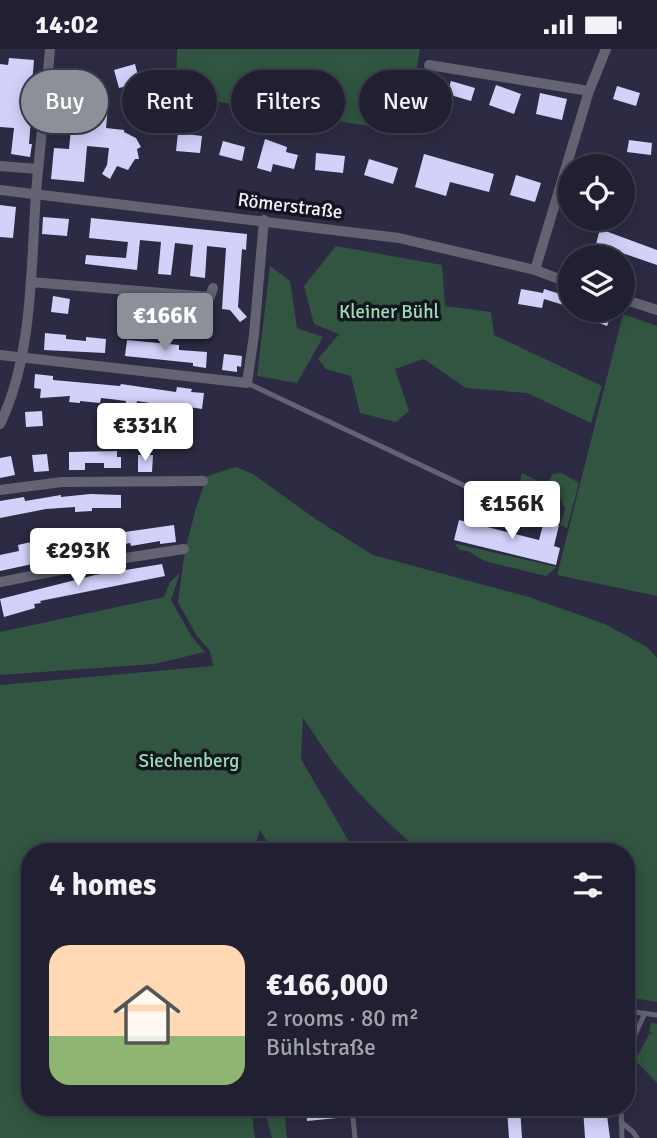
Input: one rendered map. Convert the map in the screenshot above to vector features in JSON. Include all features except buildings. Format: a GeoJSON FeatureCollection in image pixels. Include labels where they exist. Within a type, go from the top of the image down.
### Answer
{"type":"FeatureCollection","features":[{"type":"Feature","properties":{"kind":"street"},"geometry":{"type":"LineString","coordinates":[[0,424],[15,389],[31,282],[36,193],[50,49]]}},
{"type":"Feature","properties":{"kind":"street"},"geometry":{"type":"LineString","coordinates":[[535,270],[589,91],[606,49]]}},
{"type":"Feature","properties":{"kind":"street"},"geometry":{"type":"LineString","coordinates":[[429,65],[589,91]]}},
{"type":"Feature","properties":{"kind":"street"},"geometry":{"type":"LineString","coordinates":[[0,166],[38,169]]}},
{"type":"Feature","properties":{"kind":"street","name":"Römerstraße"},"geometry":{"type":"LineString","coordinates":[[0,190],[399,238],[535,270],[558,279]]}},
{"type":"Feature","properties":{"kind":"street"},"geometry":{"type":"LineString","coordinates":[[0,355],[247,383],[264,220]]}},
{"type":"Feature","properties":{"kind":"street"},"geometry":{"type":"LineString","coordinates":[[31,282],[210,297],[213,288]]}},
{"type":"Feature","properties":{"kind":"street"},"geometry":{"type":"LineString","coordinates":[[635,303],[657,310]]}},
{"type":"Feature","properties":{"kind":"street"},"geometry":{"type":"LineString","coordinates":[[0,490],[62,482],[204,481]]}},
{"type":"Feature","properties":{"kind":"street"},"geometry":{"type":"LineString","coordinates":[[0,582],[184,549]]}},
{"type":"Feature","properties":{"kind":"lane"},"geometry":{"type":"LineString","coordinates":[[247,383],[463,485],[528,523]]}},
{"type":"Feature","properties":{"kind":"lane"},"geometry":{"type":"LineString","coordinates":[[635,1012],[657,1015]]}},
{"type":"Feature","properties":{"kind":"lane"},"geometry":{"type":"LineString","coordinates":[[635,1036],[646,1013]]}},
{"type":"Feature","properties":{"kind":"lane"},"geometry":{"type":"LineString","coordinates":[[353,1116],[355,1138]]}},
{"type":"Feature","properties":{"kind":"lane"},"geometry":{"type":"LineString","coordinates":[[621,1116],[622,1138]]}},
{"type":"Feature","properties":{"kind":"lane"},"geometry":{"type":"LineString","coordinates":[[621,1122],[637,1138]]}},
{"type":"Feature","properties":{"kind":"green space"},"geometry":{"type":"Polygon","coordinates":[[[177,49],[420,49],[416,70],[359,70],[359,124],[345,122],[345,70],[231,70],[231,104],[217,102],[217,70],[177,70],[177,49]]]}},
{"type":"Feature","properties":{"kind":"green space","name":"Kleiner Bühl"},"geometry":{"type":"Polygon","coordinates":[[[336,246],[442,265],[445,306],[491,312],[494,335],[602,386],[591,423],[527,393],[466,388],[424,359],[395,369],[409,411],[396,422],[360,413],[351,376],[326,369],[318,359],[339,334],[314,324],[304,286],[336,246]]]}},
{"type":"Feature","properties":{"kind":"green space"},"geometry":{"type":"Polygon","coordinates":[[[270,266],[290,281],[297,328],[323,337],[297,383],[257,376],[270,266]]]}},
{"type":"Feature","properties":{"kind":"green space"},"geometry":{"type":"Polygon","coordinates":[[[635,318],[657,326],[657,596],[557,575],[621,322],[635,322],[635,318]]]}},
{"type":"Feature","properties":{"kind":"green space","name":"Siechenberg"},"geometry":{"type":"Polygon","coordinates":[[[236,467],[253,474],[317,520],[373,555],[529,597],[605,624],[647,647],[657,658],[657,1002],[635,998],[635,843],[411,843],[356,790],[303,718],[301,759],[350,843],[268,843],[260,830],[256,843],[21,843],[21,1116],[252,1116],[255,1138],[0,1138],[0,685],[213,666],[210,651],[197,636],[178,602],[185,550],[207,476],[236,467]]]}},
{"type":"Feature","properties":{"kind":"green space"},"geometry":{"type":"Polygon","coordinates":[[[522,473],[546,485],[553,474],[561,473],[579,483],[567,528],[560,525],[565,509],[559,494],[535,487],[525,492],[519,508],[513,504],[522,473]]]}},
{"type":"Feature","properties":{"kind":"green space"},"geometry":{"type":"Polygon","coordinates":[[[455,545],[557,567],[546,576],[485,561],[468,551],[460,550],[455,545]]]}},
{"type":"Feature","properties":{"kind":"green space"},"geometry":{"type":"Polygon","coordinates":[[[180,573],[171,600],[192,637],[205,652],[154,664],[0,675],[0,632],[164,597],[170,582],[180,573]]]}},
{"type":"Feature","properties":{"kind":"green space"},"geometry":{"type":"Polygon","coordinates":[[[651,1023],[657,1024],[657,1083],[635,1060],[650,1033],[655,1034],[649,1031],[651,1023]]]}},
{"type":"Feature","properties":{"kind":"green space"},"geometry":{"type":"Polygon","coordinates":[[[266,1116],[285,1116],[287,1138],[272,1138],[266,1116]]]}}]}
